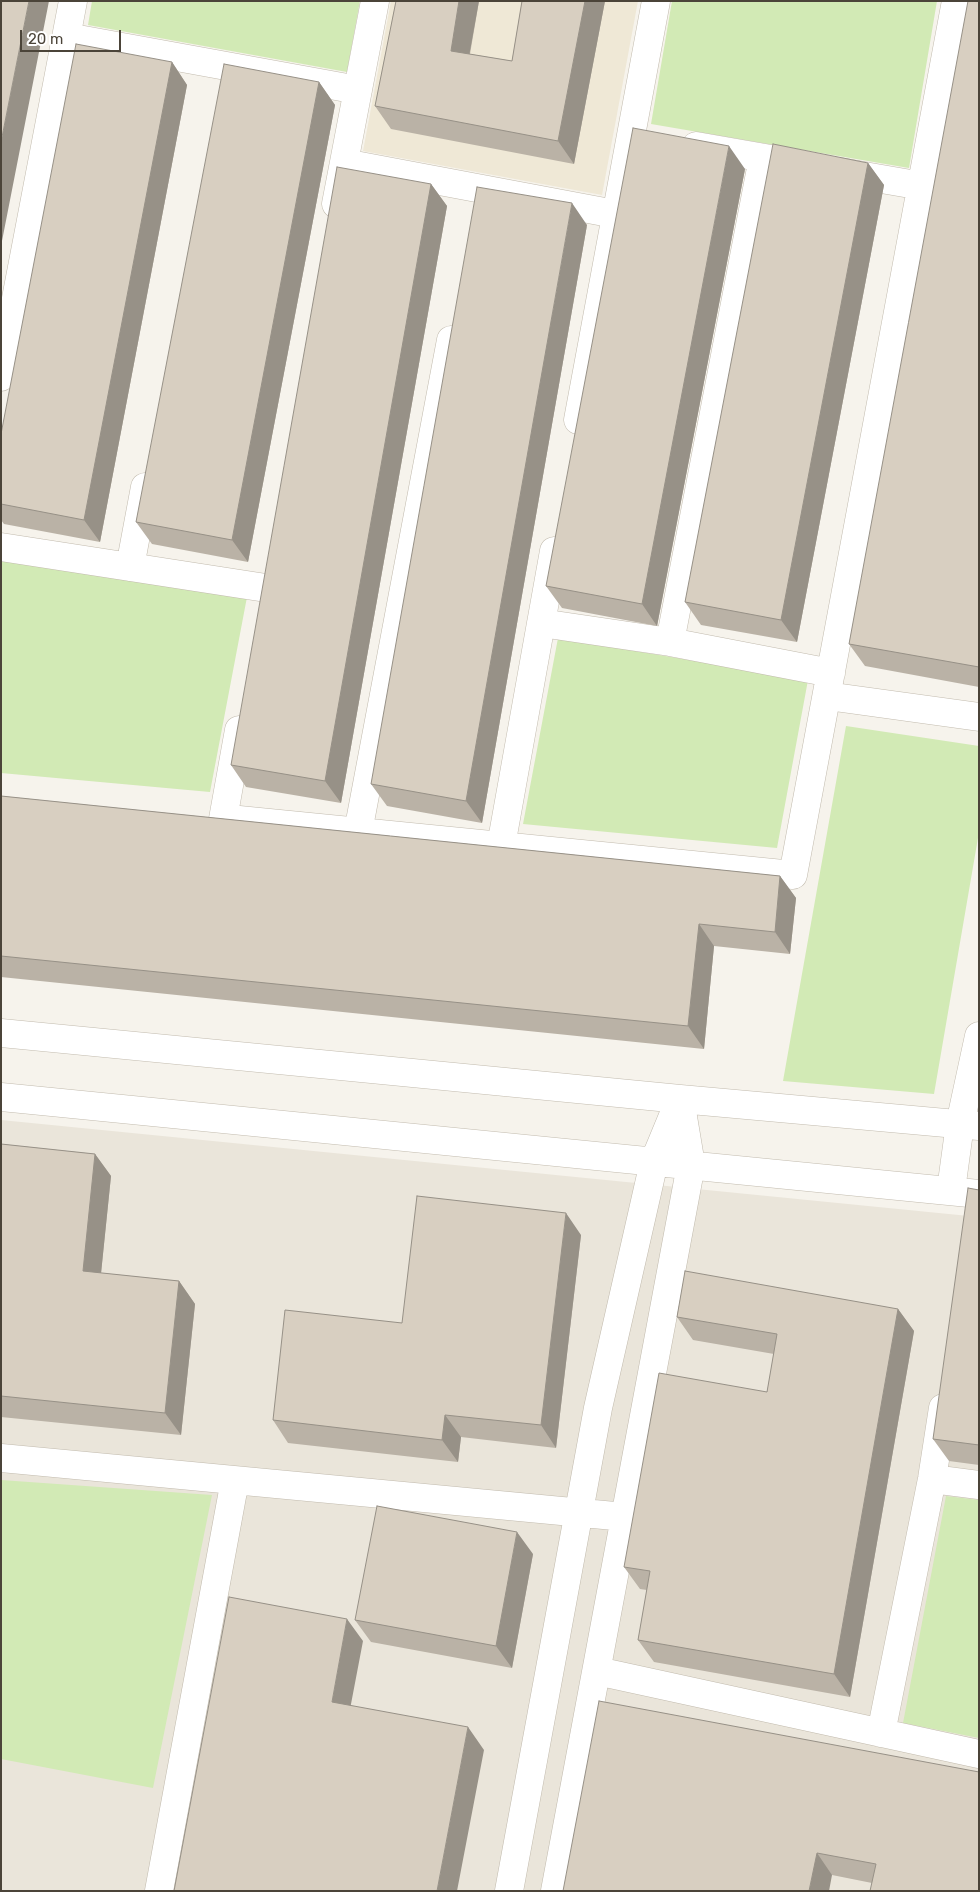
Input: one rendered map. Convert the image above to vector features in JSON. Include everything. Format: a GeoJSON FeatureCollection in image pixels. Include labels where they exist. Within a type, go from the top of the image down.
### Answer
{"type":"FeatureCollection","features":[{"type":"Feature","properties":{"kind":"street"},"geometry":{"type":"LineString","coordinates":[[1,377],[73,1]]}},
{"type":"Feature","properties":{"kind":"street"},"geometry":{"type":"LineString","coordinates":[[331,231],[375,1]]}},
{"type":"Feature","properties":{"kind":"street"},"geometry":{"type":"LineString","coordinates":[[573,448],[656,1]]}},
{"type":"Feature","properties":{"kind":"street"},"geometry":{"type":"LineString","coordinates":[[194,816],[793,875],[956,1]]}},
{"type":"Feature","properties":{"kind":"street"},"geometry":{"type":"LineString","coordinates":[[66,37],[358,90]]}},
{"type":"Feature","properties":{"kind":"street"},"geometry":{"type":"LineString","coordinates":[[220,94],[225,65]]}},
{"type":"Feature","properties":{"kind":"street"},"geometry":{"type":"LineString","coordinates":[[630,135],[922,186]]}},
{"type":"Feature","properties":{"kind":"street"},"geometry":{"type":"LineString","coordinates":[[670,642],[763,158]]}},
{"type":"Feature","properties":{"kind":"street"},"geometry":{"type":"LineString","coordinates":[[344,163],[477,199],[615,214]]}},
{"type":"Feature","properties":{"kind":"street"},"geometry":{"type":"LineString","coordinates":[[358,832],[455,316]]}},
{"type":"Feature","properties":{"kind":"street"},"geometry":{"type":"LineString","coordinates":[[130,567],[150,461]]}},
{"type":"Feature","properties":{"kind":"street"},"geometry":{"type":"LineString","coordinates":[[501,846],[559,526]]}},
{"type":"Feature","properties":{"kind":"street"},"geometry":{"type":"LineString","coordinates":[[1,547],[130,567],[267,578],[260,617]]}},
{"type":"Feature","properties":{"kind":"street"},"geometry":{"type":"LineString","coordinates":[[541,623],[670,642],[829,684],[979,717]]}},
{"type":"Feature","properties":{"kind":"street"},"geometry":{"type":"LineString","coordinates":[[223,819],[244,703]]}},
{"type":"Feature","properties":{"kind":"street"},"geometry":{"type":"LineString","coordinates":[[1,1033],[969,1125]]}},
{"type":"Feature","properties":{"kind":"street"},"geometry":{"type":"LineString","coordinates":[[1,1097],[691,1165],[969,1198],[969,1125],[979,1036]]}},
{"type":"Feature","properties":{"kind":"street"},"geometry":{"type":"LineString","coordinates":[[509,1891],[598,1408],[654,1162],[680,1099]]}},
{"type":"Feature","properties":{"kind":"street"},"geometry":{"type":"LineString","coordinates":[[555,1891],[691,1165],[680,1099]]}},
{"type":"Feature","properties":{"kind":"street"},"geometry":{"type":"LineString","coordinates":[[881,1733],[932,1479],[947,1381]]}},
{"type":"Feature","properties":{"kind":"street"},"geometry":{"type":"LineString","coordinates":[[1,1458],[625,1516]]}},
{"type":"Feature","properties":{"kind":"street"},"geometry":{"type":"LineString","coordinates":[[932,1479],[979,1485]]}},
{"type":"Feature","properties":{"kind":"street"},"geometry":{"type":"LineString","coordinates":[[159,1891],[236,1480]]}},
{"type":"Feature","properties":{"kind":"street"},"geometry":{"type":"LineString","coordinates":[[597,1671],[979,1754]]}},
{"type":"Feature","properties":{"kind":"shaded area"},"geometry":{"type":"Polygon","coordinates":[[[391,1],[638,1],[602,195],[363,151],[391,1]]]}},
{"type":"Feature","properties":{"kind":"shaded area"},"geometry":{"type":"Polygon","coordinates":[[[1,1120],[979,1217],[979,1891],[1,1891],[1,1120]]]}},
{"type":"Feature","properties":{"kind":"green space"},"geometry":{"type":"Polygon","coordinates":[[[92,1],[360,1],[347,72],[88,25],[92,1]]]}},
{"type":"Feature","properties":{"kind":"green space"},"geometry":{"type":"Polygon","coordinates":[[[672,1],[937,1],[909,168],[651,124],[672,1]]]}},
{"type":"Feature","properties":{"kind":"green space"},"geometry":{"type":"Polygon","coordinates":[[[1,558],[247,597],[210,792],[1,773],[1,558]]]}},
{"type":"Feature","properties":{"kind":"green space"},"geometry":{"type":"Polygon","coordinates":[[[558,638],[808,680],[777,848],[523,824],[558,638]]]}},
{"type":"Feature","properties":{"kind":"green space"},"geometry":{"type":"Polygon","coordinates":[[[846,726],[979,746],[979,832],[934,1094],[783,1081],[846,726]]]}},
{"type":"Feature","properties":{"kind":"green space"},"geometry":{"type":"Polygon","coordinates":[[[1,1480],[212,1495],[153,1788],[1,1759],[1,1480]]]}},
{"type":"Feature","properties":{"kind":"green space"},"geometry":{"type":"Polygon","coordinates":[[[946,1496],[979,1500],[979,1738],[903,1723],[946,1496]]]}},
{"type":"Feature","properties":{"kind":"building"},"geometry":{"type":"Polygon","coordinates":[[[1,1],[29,1],[1,142],[1,1]]]}},
{"type":"Feature","properties":{"kind":"building"},"geometry":{"type":"Polygon","coordinates":[[[396,1],[459,1],[451,51],[512,61],[522,1],[585,1],[558,141],[375,106],[396,1]]]}},
{"type":"Feature","properties":{"kind":"building"},"geometry":{"type":"Polygon","coordinates":[[[968,1],[979,1],[979,667],[849,644],[968,1]]]}},
{"type":"Feature","properties":{"kind":"building"},"geometry":{"type":"Polygon","coordinates":[[[76,44],[172,62],[84,520],[1,504],[1,434],[76,44]]]}},
{"type":"Feature","properties":{"kind":"building"},"geometry":{"type":"Polygon","coordinates":[[[224,64],[319,82],[232,540],[136,522],[224,64]]]}},
{"type":"Feature","properties":{"kind":"building"},"geometry":{"type":"Polygon","coordinates":[[[633,128],[729,146],[642,604],[546,586],[633,128]]]}},
{"type":"Feature","properties":{"kind":"building"},"geometry":{"type":"Polygon","coordinates":[[[773,144],[868,163],[781,620],[685,602],[773,144]]]}},
{"type":"Feature","properties":{"kind":"building"},"geometry":{"type":"Polygon","coordinates":[[[337,167],[431,184],[325,781],[231,765],[337,167]]]}},
{"type":"Feature","properties":{"kind":"building"},"geometry":{"type":"Polygon","coordinates":[[[477,187],[572,203],[466,801],[371,784],[477,187]]]}},
{"type":"Feature","properties":{"kind":"building"},"geometry":{"type":"Polygon","coordinates":[[[1,796],[780,876],[775,932],[699,924],[688,1026],[1,956],[1,796]]]}},
{"type":"Feature","properties":{"kind":"building"},"geometry":{"type":"Polygon","coordinates":[[[1,1144],[95,1154],[83,1271],[179,1281],[165,1413],[1,1396],[1,1144]]]}},
{"type":"Feature","properties":{"kind":"building"},"geometry":{"type":"Polygon","coordinates":[[[968,1188],[979,1190],[979,1445],[933,1439],[968,1188]]]}},
{"type":"Feature","properties":{"kind":"building"},"geometry":{"type":"Polygon","coordinates":[[[417,1196],[566,1213],[541,1425],[445,1415],[442,1440],[273,1420],[285,1310],[402,1323],[417,1196]]]}},
{"type":"Feature","properties":{"kind":"building"},"geometry":{"type":"Polygon","coordinates":[[[685,1271],[898,1309],[834,1674],[638,1640],[650,1571],[624,1567],[659,1373],[767,1392],[777,1334],[677,1317],[685,1271]]]}},
{"type":"Feature","properties":{"kind":"building"},"geometry":{"type":"Polygon","coordinates":[[[377,1506],[517,1532],[496,1646],[355,1620],[377,1506]]]}},
{"type":"Feature","properties":{"kind":"building"},"geometry":{"type":"Polygon","coordinates":[[[229,1597],[347,1619],[332,1702],[468,1727],[437,1891],[174,1891],[229,1597]]]}},
{"type":"Feature","properties":{"kind":"building"},"geometry":{"type":"Polygon","coordinates":[[[599,1701],[979,1772],[979,1891],[870,1891],[876,1864],[817,1853],[809,1891],[563,1891],[599,1701]]]}}]}
